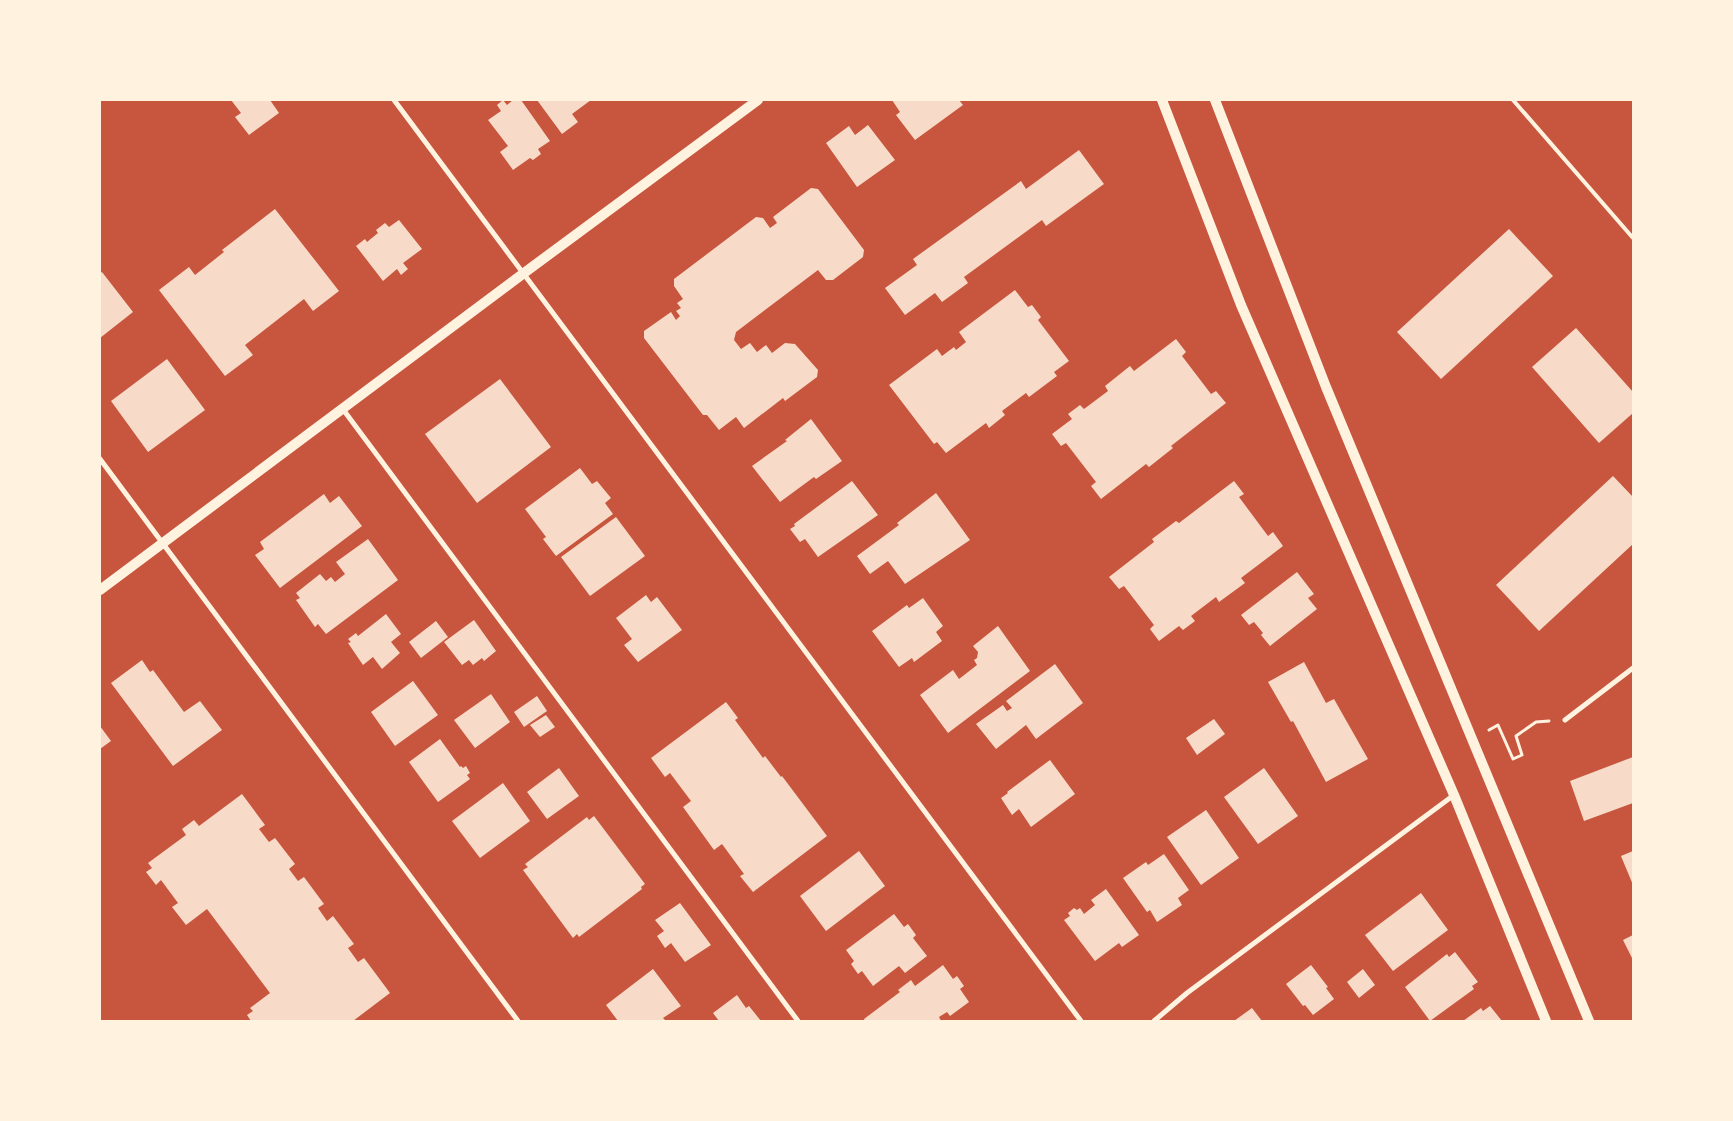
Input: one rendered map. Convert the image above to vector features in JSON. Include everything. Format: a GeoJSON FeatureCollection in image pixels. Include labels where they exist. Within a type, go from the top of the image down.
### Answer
{"type":"FeatureCollection","features":[{"type":"Feature","properties":{"kind":"main road"},"geometry":{"type":"LineString","coordinates":[[100,590],[524,272],[758,100]]}},
{"type":"Feature","properties":{"kind":"main road"},"geometry":{"type":"LineString","coordinates":[[1162,100],[1241,304],[1454,795],[1546,1021]]}},
{"type":"Feature","properties":{"kind":"main road"},"geometry":{"type":"LineString","coordinates":[[1215,100],[1326,387],[1589,1021]]}},
{"type":"Feature","properties":{"kind":"street"},"geometry":{"type":"LineString","coordinates":[[394,100],[1081,1021]]}},
{"type":"Feature","properties":{"kind":"street"},"geometry":{"type":"LineString","coordinates":[[342,408],[798,1021]]}},
{"type":"Feature","properties":{"kind":"street"},"geometry":{"type":"LineString","coordinates":[[100,459],[518,1021]]}},
{"type":"Feature","properties":{"kind":"street"},"geometry":{"type":"LineString","coordinates":[[1565,720],[1633,668]]}},
{"type":"Feature","properties":{"kind":"street"},"geometry":{"type":"LineString","coordinates":[[1154,1021],[1187,993],[1454,795]]}},
{"type":"Feature","properties":{"kind":"lane"},"geometry":{"type":"LineString","coordinates":[[1513,100],[1633,238]]}},
{"type":"Feature","properties":{"kind":"path"},"geometry":{"type":"LineString","coordinates":[[1486,731],[1498,725],[1513,759],[1522,755],[1516,736],[1536,722],[1565,720]]}},
{"type":"Feature","properties":{"kind":"building"},"geometry":{"type":"Polygon","coordinates":[[[231,100],[270,100],[279,113],[249,135],[235,117],[241,113],[231,100]]]}},
{"type":"Feature","properties":{"kind":"building"},"geometry":{"type":"Polygon","coordinates":[[[503,100],[507,105],[513,100],[521,100],[550,141],[538,149],[541,154],[533,160],[530,158],[513,170],[500,152],[508,146],[488,120],[501,111],[497,105],[503,100]]]}},
{"type":"Feature","properties":{"kind":"building"},"geometry":{"type":"Polygon","coordinates":[[[537,100],[591,100],[572,114],[578,122],[562,134],[537,100]]]}},
{"type":"Feature","properties":{"kind":"building"},"geometry":{"type":"Polygon","coordinates":[[[892,100],[959,100],[963,105],[915,140],[896,115],[900,112],[892,100]]]}},
{"type":"Feature","properties":{"kind":"building"},"geometry":{"type":"Polygon","coordinates":[[[868,125],[895,160],[857,187],[826,143],[849,126],[855,135],[868,125]]]}},
{"type":"Feature","properties":{"kind":"building"},"geometry":{"type":"Polygon","coordinates":[[[1079,150],[1104,184],[1046,226],[1042,220],[964,277],[968,283],[942,302],[935,293],[905,315],[885,288],[917,265],[913,259],[1021,181],[1026,189],[1079,150]]]}},
{"type":"Feature","properties":{"kind":"building"},"geometry":{"type":"Polygon","coordinates":[[[811,188],[818,189],[864,250],[863,257],[833,280],[826,280],[818,270],[736,332],[734,340],[741,349],[750,343],[757,352],[766,345],[772,353],[785,343],[795,344],[818,370],[817,377],[785,401],[783,398],[744,428],[736,417],[719,430],[707,415],[703,415],[644,338],[644,331],[671,312],[676,320],[680,316],[676,311],[681,308],[677,303],[683,299],[674,286],[674,279],[756,217],[763,218],[770,228],[777,223],[773,217],[811,188]]]}},
{"type":"Feature","properties":{"kind":"building"},"geometry":{"type":"Polygon","coordinates":[[[275,209],[339,291],[313,311],[304,299],[245,345],[253,355],[225,376],[159,290],[189,267],[195,275],[224,252],[222,250],[275,209]]]}},
{"type":"Feature","properties":{"kind":"building"},"geometry":{"type":"Polygon","coordinates":[[[399,220],[422,249],[403,263],[408,269],[401,275],[397,269],[383,281],[356,246],[365,239],[367,242],[378,233],[376,230],[385,223],[389,227],[399,220]]]}},
{"type":"Feature","properties":{"kind":"building"},"geometry":{"type":"Polygon","coordinates":[[[1509,229],[1553,276],[1441,379],[1397,332],[1509,229]]]}},
{"type":"Feature","properties":{"kind":"building"},"geometry":{"type":"Polygon","coordinates":[[[102,272],[133,312],[100,338],[100,273],[102,272]]]}},
{"type":"Feature","properties":{"kind":"building"},"geometry":{"type":"Polygon","coordinates":[[[1015,290],[1028,307],[1032,305],[1041,317],[1038,320],[1069,361],[1054,372],[1057,376],[1029,397],[1026,393],[1002,411],[1005,415],[989,428],[986,423],[946,453],[937,442],[934,444],[889,385],[937,349],[942,356],[954,347],[956,350],[966,342],[959,332],[1015,290]]]}},
{"type":"Feature","properties":{"kind":"building"},"geometry":{"type":"Polygon","coordinates":[[[1576,328],[1633,392],[1633,413],[1599,443],[1532,367],[1576,328]]]}},
{"type":"Feature","properties":{"kind":"building"},"geometry":{"type":"Polygon","coordinates":[[[1176,339],[1186,352],[1182,356],[1211,394],[1216,391],[1226,403],[1171,446],[1173,448],[1149,467],[1146,464],[1101,499],[1091,486],[1096,482],[1066,443],[1061,446],[1052,434],[1072,419],[1068,414],[1080,405],[1084,409],[1108,391],[1105,386],[1130,366],[1134,371],[1176,339]]]}},
{"type":"Feature","properties":{"kind":"building"},"geometry":{"type":"Polygon","coordinates":[[[167,359],[205,410],[148,452],[111,401],[167,359]]]}},
{"type":"Feature","properties":{"kind":"building"},"geometry":{"type":"Polygon","coordinates":[[[500,379],[551,447],[477,503],[425,434],[500,379]]]}},
{"type":"Feature","properties":{"kind":"building"},"geometry":{"type":"Polygon","coordinates":[[[811,419],[842,461],[816,479],[814,477],[780,502],[752,466],[787,441],[785,440],[811,419]]]}},
{"type":"Feature","properties":{"kind":"building"},"geometry":{"type":"Polygon","coordinates":[[[580,468],[592,484],[597,481],[611,498],[605,503],[613,514],[556,556],[543,539],[546,537],[525,509],[580,468]]]}},
{"type":"Feature","properties":{"kind":"building"},"geometry":{"type":"Polygon","coordinates":[[[1613,476],[1633,497],[1633,544],[1539,631],[1496,585],[1613,476]]]}},
{"type":"Feature","properties":{"kind":"building"},"geometry":{"type":"Polygon","coordinates":[[[852,481],[878,515],[818,557],[805,539],[800,542],[790,529],[795,526],[794,524],[852,481]]]}},
{"type":"Feature","properties":{"kind":"building"},"geometry":{"type":"Polygon","coordinates":[[[1234,481],[1244,494],[1239,497],[1268,536],[1273,532],[1283,546],[1241,578],[1245,583],[1219,602],[1216,597],[1191,616],[1195,621],[1183,630],[1179,626],[1159,641],[1150,629],[1154,625],[1124,586],[1119,589],[1109,577],[1154,542],[1152,539],[1176,521],[1179,523],[1234,481]]]}},
{"type":"Feature","properties":{"kind":"building"},"geometry":{"type":"Polygon","coordinates":[[[936,493],[970,540],[905,584],[888,561],[870,574],[857,556],[899,525],[897,523],[936,493]]]}},
{"type":"Feature","properties":{"kind":"building"},"geometry":{"type":"Polygon","coordinates":[[[324,494],[330,503],[339,496],[362,526],[280,588],[255,555],[264,549],[260,542],[324,494]]]}},
{"type":"Feature","properties":{"kind":"building"},"geometry":{"type":"Polygon","coordinates":[[[616,517],[645,556],[590,596],[561,557],[616,517]]]}},
{"type":"Feature","properties":{"kind":"building"},"geometry":{"type":"Polygon","coordinates":[[[368,539],[398,580],[326,634],[318,624],[315,627],[296,600],[300,598],[296,593],[320,574],[326,581],[331,577],[335,582],[345,574],[336,562],[368,539]]]}},
{"type":"Feature","properties":{"kind":"building"},"geometry":{"type":"Polygon","coordinates":[[[1297,572],[1314,594],[1308,598],[1317,609],[1270,646],[1254,622],[1249,625],[1241,615],[1297,572]]]}},
{"type":"Feature","properties":{"kind":"building"},"geometry":{"type":"Polygon","coordinates":[[[646,595],[651,602],[657,597],[682,630],[638,662],[624,645],[632,639],[616,618],[646,595]]]}},
{"type":"Feature","properties":{"kind":"building"},"geometry":{"type":"Polygon","coordinates":[[[923,598],[943,626],[936,632],[942,641],[914,662],[912,658],[899,667],[872,631],[907,605],[909,608],[923,598]]]}},
{"type":"Feature","properties":{"kind":"building"},"geometry":{"type":"Polygon","coordinates":[[[386,614],[401,634],[391,642],[400,653],[382,669],[373,657],[363,665],[348,643],[351,642],[348,639],[356,633],[358,636],[386,614]]]}},
{"type":"Feature","properties":{"kind":"building"},"geometry":{"type":"Polygon","coordinates":[[[474,620],[496,651],[484,661],[482,658],[473,665],[469,660],[462,665],[444,642],[474,620]]]}},
{"type":"Feature","properties":{"kind":"building"},"geometry":{"type":"Polygon","coordinates":[[[436,621],[448,637],[421,658],[409,642],[436,621]]]}},
{"type":"Feature","properties":{"kind":"building"},"geometry":{"type":"Polygon","coordinates":[[[998,626],[1030,671],[948,733],[920,695],[953,670],[959,679],[977,665],[974,660],[977,658],[978,652],[973,646],[998,626]]]}},
{"type":"Feature","properties":{"kind":"building"},"geometry":{"type":"Polygon","coordinates":[[[142,660],[150,672],[153,670],[184,712],[200,701],[222,730],[173,766],[111,683],[142,660]]]}},
{"type":"Feature","properties":{"kind":"building"},"geometry":{"type":"Polygon","coordinates":[[[1304,662],[1326,703],[1334,699],[1368,759],[1326,782],[1293,721],[1291,722],[1268,682],[1304,662]]]}},
{"type":"Feature","properties":{"kind":"building"},"geometry":{"type":"Polygon","coordinates":[[[1055,664],[1083,703],[1036,739],[1026,725],[996,749],[976,724],[1003,705],[1007,711],[1012,708],[1006,701],[1055,664]]]}},
{"type":"Feature","properties":{"kind":"building"},"geometry":{"type":"Polygon","coordinates":[[[413,681],[438,715],[395,746],[371,712],[413,681]]]}},
{"type":"Feature","properties":{"kind":"building"},"geometry":{"type":"Polygon","coordinates":[[[491,694],[510,722],[475,748],[454,720],[491,694]]]}},
{"type":"Feature","properties":{"kind":"building"},"geometry":{"type":"Polygon","coordinates":[[[537,696],[547,711],[524,727],[514,712],[537,696]]]}},
{"type":"Feature","properties":{"kind":"building"},"geometry":{"type":"Polygon","coordinates":[[[726,702],[738,718],[735,720],[763,758],[765,756],[782,776],[827,836],[753,892],[740,876],[744,874],[722,844],[714,850],[683,807],[691,801],[670,773],[665,777],[651,758],[726,702]]]}},
{"type":"Feature","properties":{"kind":"building"},"geometry":{"type":"Polygon","coordinates":[[[546,715],[555,727],[540,737],[530,725],[546,715]]]}},
{"type":"Feature","properties":{"kind":"building"},"geometry":{"type":"Polygon","coordinates":[[[1214,719],[1225,734],[1197,755],[1186,738],[1214,719]]]}},
{"type":"Feature","properties":{"kind":"building"},"geometry":{"type":"Polygon","coordinates":[[[100,726],[111,741],[100,749],[100,726]]]}},
{"type":"Feature","properties":{"kind":"building"},"geometry":{"type":"Polygon","coordinates":[[[440,739],[460,767],[466,766],[470,773],[467,775],[470,779],[438,802],[409,762],[440,739]]]}},
{"type":"Feature","properties":{"kind":"building"},"geometry":{"type":"Polygon","coordinates":[[[1633,757],[1633,803],[1584,821],[1570,781],[1633,757]]]}},
{"type":"Feature","properties":{"kind":"building"},"geometry":{"type":"Polygon","coordinates":[[[1050,760],[1075,794],[1031,827],[1019,809],[1012,815],[1001,798],[1050,760]]]}},
{"type":"Feature","properties":{"kind":"building"},"geometry":{"type":"Polygon","coordinates":[[[559,768],[579,796],[547,819],[527,792],[559,768]]]}},
{"type":"Feature","properties":{"kind":"building"},"geometry":{"type":"Polygon","coordinates":[[[1264,768],[1298,816],[1258,844],[1224,797],[1264,768]]]}},
{"type":"Feature","properties":{"kind":"building"},"geometry":{"type":"Polygon","coordinates":[[[503,783],[530,821],[480,858],[452,821],[503,783]]]}},
{"type":"Feature","properties":{"kind":"building"},"geometry":{"type":"Polygon","coordinates":[[[242,794],[265,825],[259,829],[269,842],[275,838],[295,864],[289,869],[298,881],[304,877],[324,904],[318,908],[327,921],[333,916],[354,944],[348,948],[358,962],[364,958],[390,993],[353,1021],[251,1021],[247,1015],[253,1011],[250,1008],[270,993],[207,909],[186,925],[172,907],[178,903],[161,880],[156,885],[146,872],[152,868],[148,863],[186,835],[182,829],[194,820],[199,826],[242,794]]]}},
{"type":"Feature","properties":{"kind":"building"},"geometry":{"type":"Polygon","coordinates":[[[1206,810],[1239,858],[1201,885],[1167,837],[1206,810]]]}},
{"type":"Feature","properties":{"kind":"building"},"geometry":{"type":"Polygon","coordinates":[[[594,816],[645,884],[641,887],[642,889],[579,937],[577,934],[573,938],[523,870],[528,867],[525,864],[587,817],[589,820],[594,816]]]}},
{"type":"Feature","properties":{"kind":"building"},"geometry":{"type":"Polygon","coordinates":[[[859,851],[885,886],[826,931],[800,896],[859,851]]]}},
{"type":"Feature","properties":{"kind":"building"},"geometry":{"type":"Polygon","coordinates":[[[1633,851],[1633,885],[1621,856],[1633,851]]]}},
{"type":"Feature","properties":{"kind":"building"},"geometry":{"type":"Polygon","coordinates":[[[1164,854],[1189,890],[1178,898],[1182,905],[1157,922],[1150,910],[1147,912],[1123,878],[1146,862],[1148,865],[1164,854]]]}},
{"type":"Feature","properties":{"kind":"building"},"geometry":{"type":"Polygon","coordinates":[[[1106,889],[1139,935],[1122,947],[1119,943],[1095,961],[1064,920],[1070,916],[1068,913],[1074,908],[1077,910],[1080,908],[1084,914],[1095,905],[1091,900],[1106,889]]]}},
{"type":"Feature","properties":{"kind":"building"},"geometry":{"type":"Polygon","coordinates":[[[1421,893],[1448,930],[1393,971],[1365,935],[1421,893]]]}},
{"type":"Feature","properties":{"kind":"building"},"geometry":{"type":"Polygon","coordinates":[[[680,903],[711,945],[685,962],[671,943],[665,948],[657,936],[664,931],[655,920],[680,903]]]}},
{"type":"Feature","properties":{"kind":"building"},"geometry":{"type":"Polygon","coordinates":[[[894,914],[904,927],[908,924],[916,935],[913,938],[927,956],[905,973],[899,966],[873,986],[862,971],[858,974],[851,964],[854,961],[846,950],[894,914]]]}},
{"type":"Feature","properties":{"kind":"building"},"geometry":{"type":"Polygon","coordinates":[[[1633,935],[1633,960],[1623,940],[1633,935]]]}},
{"type":"Feature","properties":{"kind":"building"},"geometry":{"type":"Polygon","coordinates":[[[1455,952],[1478,982],[1472,986],[1474,989],[1430,1021],[1405,987],[1447,954],[1449,957],[1455,952]]]}},
{"type":"Feature","properties":{"kind":"building"},"geometry":{"type":"Polygon","coordinates":[[[943,965],[953,979],[957,976],[964,986],[960,989],[969,1002],[950,1016],[947,1012],[939,1017],[941,1021],[865,1021],[864,1019],[900,992],[898,990],[911,980],[915,986],[943,965]]]}},
{"type":"Feature","properties":{"kind":"building"},"geometry":{"type":"Polygon","coordinates":[[[1311,965],[1328,987],[1326,988],[1334,999],[1313,1015],[1305,1005],[1303,1006],[1286,984],[1311,965]]]}},
{"type":"Feature","properties":{"kind":"building"},"geometry":{"type":"Polygon","coordinates":[[[653,969],[681,1006],[663,1018],[664,1021],[618,1021],[606,1005],[653,969]]]}},
{"type":"Feature","properties":{"kind":"building"},"geometry":{"type":"Polygon","coordinates":[[[1363,969],[1375,985],[1359,998],[1347,982],[1363,969]]]}},
{"type":"Feature","properties":{"kind":"building"},"geometry":{"type":"Polygon","coordinates":[[[737,995],[746,1008],[749,1006],[761,1021],[719,1021],[713,1013],[737,995]]]}},
{"type":"Feature","properties":{"kind":"building"},"geometry":{"type":"Polygon","coordinates":[[[1490,1006],[1502,1021],[1463,1021],[1481,1008],[1483,1011],[1490,1006]]]}},
{"type":"Feature","properties":{"kind":"building"},"geometry":{"type":"Polygon","coordinates":[[[1252,1008],[1262,1021],[1234,1021],[1252,1008]]]}}]}
